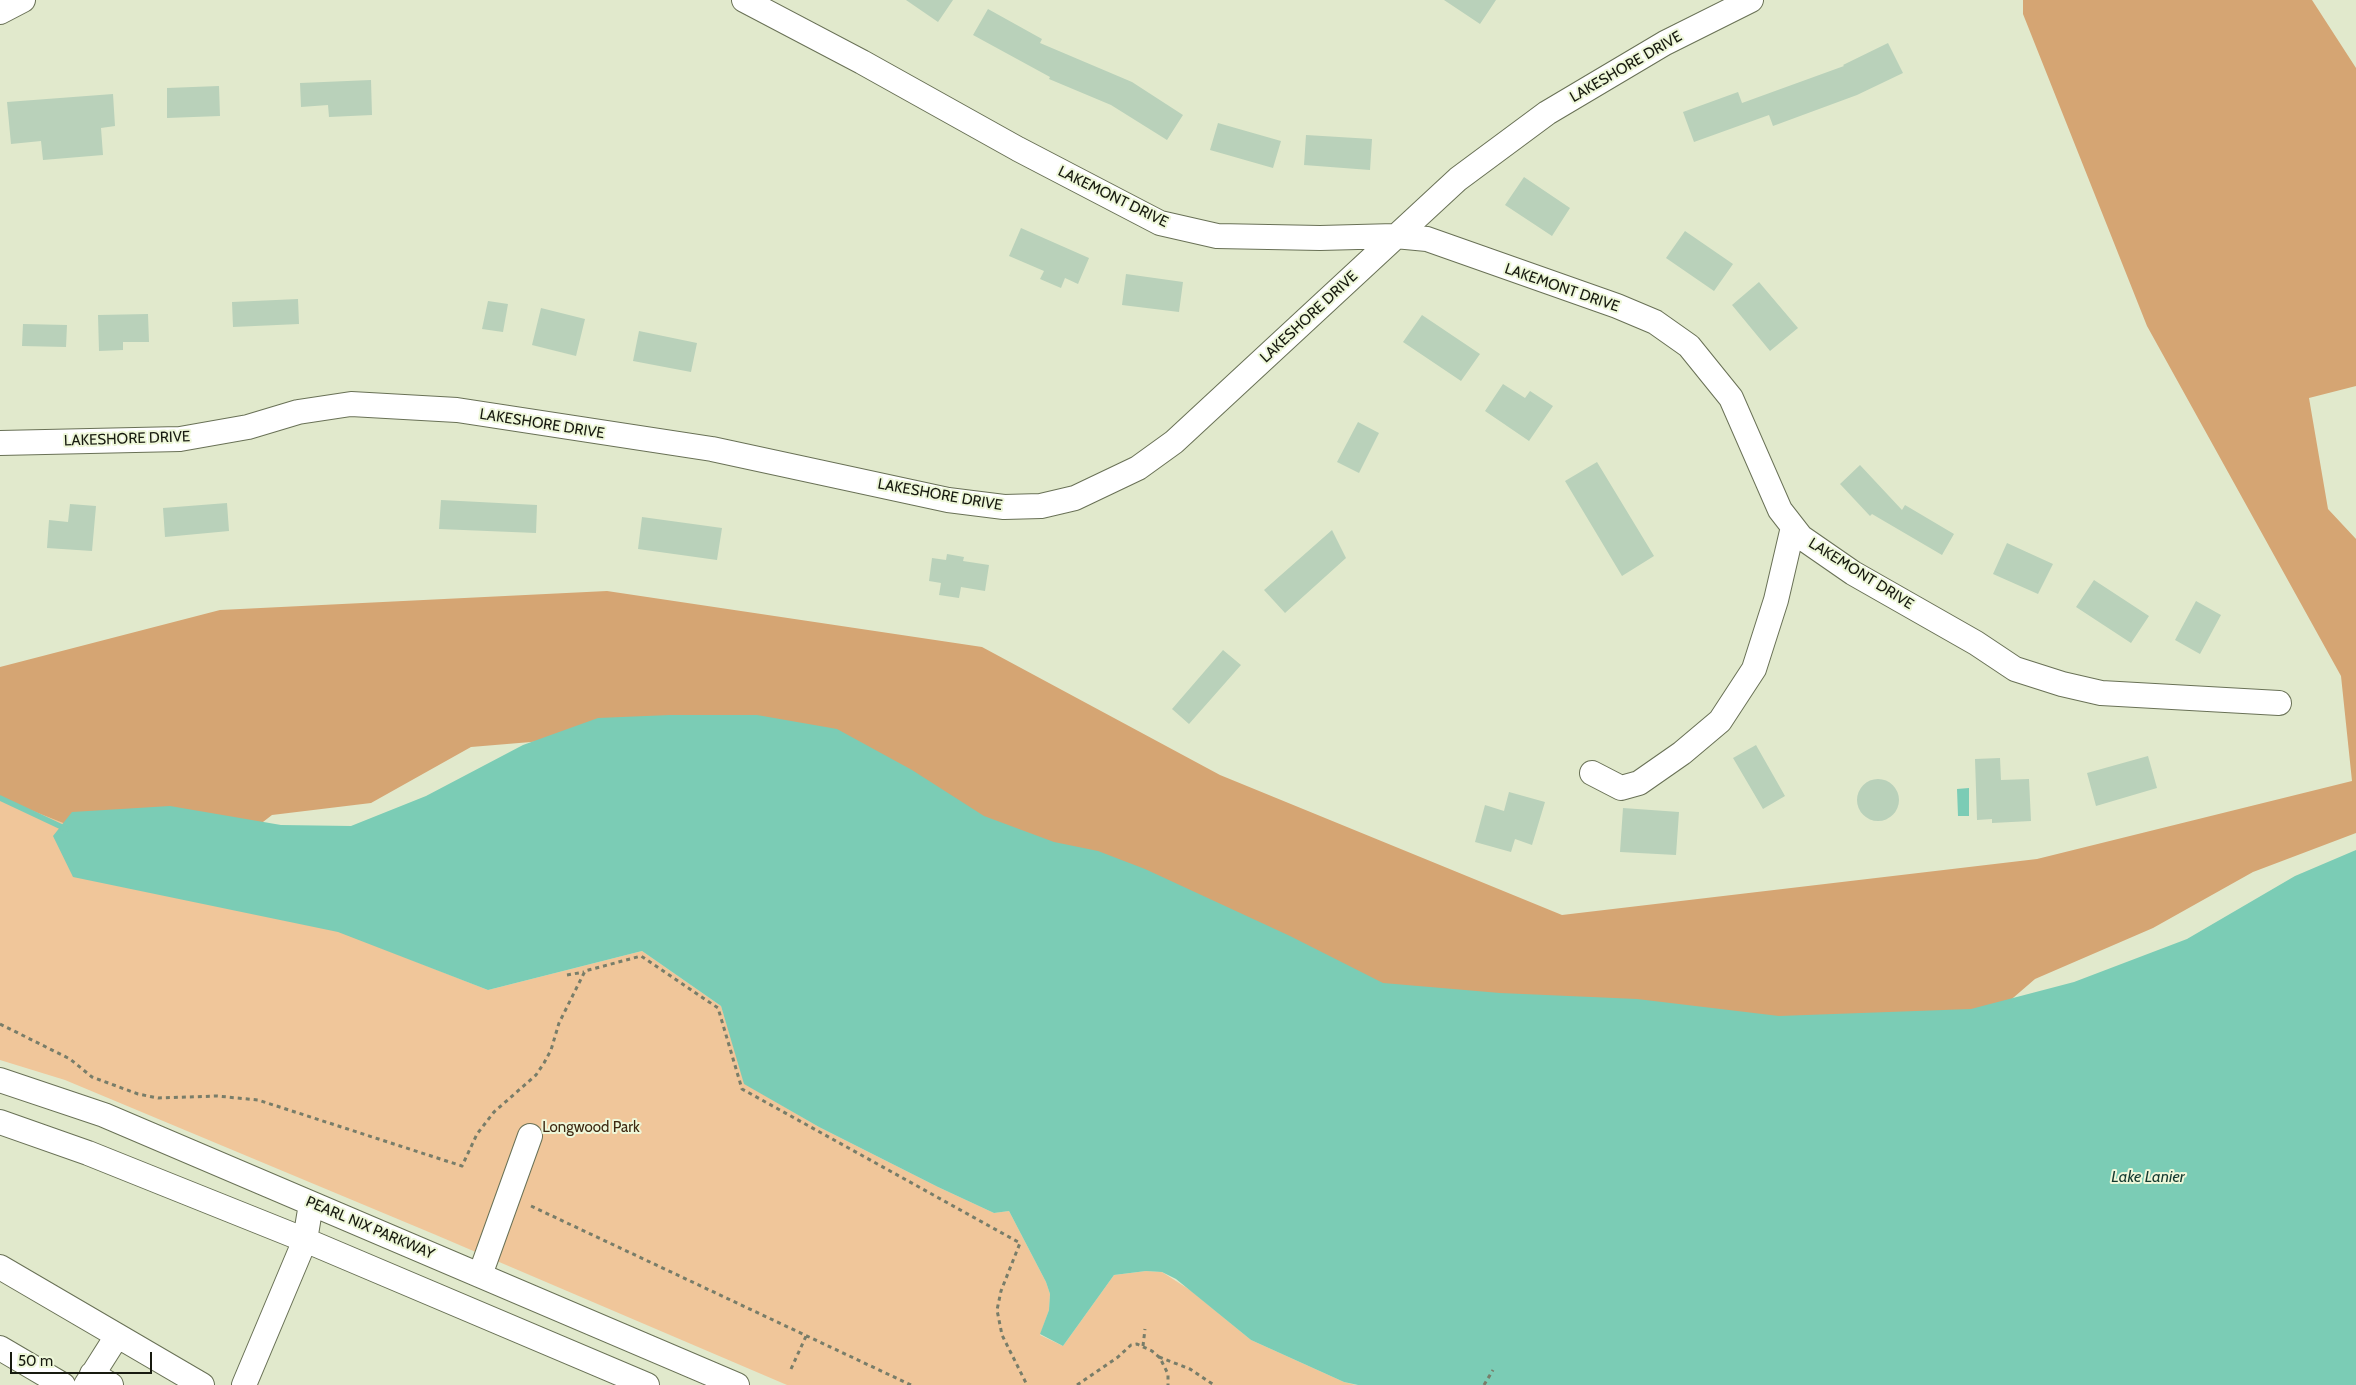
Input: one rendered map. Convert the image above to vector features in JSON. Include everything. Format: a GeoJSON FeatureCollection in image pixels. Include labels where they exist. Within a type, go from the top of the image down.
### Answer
{"type":"FeatureCollection","features":[{"type":"Feature","properties":{"kind":"street"},"geometry":{"type":"LineString","coordinates":[[0,12],[24,0]]}},
{"type":"Feature","properties":{"kind":"street","name":"LAKEMONT DRIVE"},"geometry":{"type":"LineString","coordinates":[[744,0],[862,62],[1018,149],[1160,223],[1217,236],[1320,238],[1395,236],[1426,239],[1507,270],[1617,306],[1655,322],[1688,346],[1731,398],[1780,510],[1800,537],[1853,572],[2015,669],[2062,684],[2102,693],[2279,703]]}},
{"type":"Feature","properties":{"kind":"street","name":"LAKESHORE DRIVE"},"geometry":{"type":"LineString","coordinates":[[0,443],[180,438],[248,427],[298,412],[351,404],[457,410],[712,449],[948,500],[1004,508],[1041,506],[1075,498],[1106,485],[1138,468],[1174,442],[1458,179],[1547,113],[1665,43],[1751,0]]}},
{"type":"Feature","properties":{"kind":"street"},"geometry":{"type":"LineString","coordinates":[[1592,773],[1621,788],[1639,783],[1682,753],[1720,721],[1754,670],[1776,600],[1793,527]]}},
{"type":"Feature","properties":{"kind":"street","name":"PEARL NIX PARKWAY"},"geometry":{"type":"LineString","coordinates":[[0,1080],[104,1115],[737,1385]]}},
{"type":"Feature","properties":{"kind":"street"},"geometry":{"type":"LineString","coordinates":[[0,1122],[88,1153],[305,1240],[647,1385]]}},
{"type":"Feature","properties":{"kind":"street"},"geometry":{"type":"LineString","coordinates":[[480,1275],[530,1136]]}},
{"type":"Feature","properties":{"kind":"street"},"geometry":{"type":"LineString","coordinates":[[244,1385],[305,1240],[311,1204]]}},
{"type":"Feature","properties":{"kind":"street"},"geometry":{"type":"LineString","coordinates":[[0,1267],[202,1385]]}},
{"type":"Feature","properties":{"kind":"street"},"geometry":{"type":"LineString","coordinates":[[96,1381],[117,1336]]}},
{"type":"Feature","properties":{"kind":"street"},"geometry":{"type":"LineString","coordinates":[[0,1348],[63,1385]]}},
{"type":"Feature","properties":{"kind":"path"},"geometry":{"type":"LineString","coordinates":[[567,975],[641,956],[718,1008],[742,1089],[1020,1243],[1001,1291],[997,1310],[1002,1335],[1027,1385]]}},
{"type":"Feature","properties":{"kind":"path"},"geometry":{"type":"LineString","coordinates":[[0,1024],[70,1059],[92,1077],[138,1094],[158,1098],[217,1096],[258,1100],[462,1166],[477,1134],[494,1112],[517,1093],[540,1069],[550,1050],[559,1023],[585,971]]}},
{"type":"Feature","properties":{"kind":"path"},"geometry":{"type":"LineString","coordinates":[[530,1206],[807,1334],[911,1385]]}},
{"type":"Feature","properties":{"kind":"path"},"geometry":{"type":"LineString","coordinates":[[1143,1346],[1145,1329]]}},
{"type":"Feature","properties":{"kind":"path"},"geometry":{"type":"LineString","coordinates":[[791,1368],[807,1334]]}},
{"type":"Feature","properties":{"kind":"path"},"geometry":{"type":"LineString","coordinates":[[1077,1385],[1118,1357],[1131,1345],[1143,1346],[1156,1356],[1190,1369],[1214,1385]]}},
{"type":"Feature","properties":{"kind":"path"},"geometry":{"type":"LineString","coordinates":[[1156,1356],[1168,1374],[1168,1385]]}},
{"type":"Feature","properties":{"kind":"path"},"geometry":{"type":"LineString","coordinates":[[1484,1385],[1493,1370]]}},
{"type":"Feature","properties":{"kind":"green space","name":"Longwood Park"},"geometry":{"type":"Polygon","coordinates":[[[0,798],[488,990],[642,951],[721,1006],[745,1084],[819,1127],[938,1187],[994,1213],[1009,1211],[1046,1282],[1050,1294],[1049,1310],[1040,1335],[1063,1346],[1114,1275],[1146,1271],[1162,1272],[1190,1290],[1251,1340],[1344,1382],[1356,1385],[787,1385],[436,1235],[65,1080],[0,1060],[0,798]]]}},
{"type":"Feature","properties":{"kind":"shaded area"},"geometry":{"type":"Polygon","coordinates":[[[2023,0],[2312,0],[2356,68],[2356,386],[2309,398],[2328,509],[2356,539],[2356,833],[2253,872],[2153,928],[2035,979],[1955,1048],[1517,1028],[1282,966],[687,729],[471,747],[371,803],[272,815],[197,873],[338,932],[0,798],[0,667],[220,610],[607,591],[982,647],[1220,775],[1562,915],[2037,859],[2352,781],[2341,676],[2147,326],[2023,14],[2023,0]]]}},
{"type":"Feature","properties":{"kind":"water","name":"Lake Lanier"},"geometry":{"type":"Polygon","coordinates":[[[670,715],[757,715],[837,729],[912,770],[984,816],[1054,842],[1098,851],[1145,869],[1290,936],[1383,983],[1500,993],[1637,999],[1779,1016],[1971,1009],[2074,982],[2187,939],[2295,876],[2356,850],[2356,1385],[1358,1385],[1344,1382],[1251,1340],[1176,1279],[1162,1272],[1146,1271],[1114,1275],[1063,1346],[1040,1334],[1049,1310],[1050,1294],[1046,1282],[1009,1211],[994,1213],[938,1187],[819,1127],[744,1084],[721,1006],[642,951],[488,990],[338,932],[73,877],[53,836],[72,812],[170,806],[281,825],[351,826],[426,796],[523,745],[598,718],[670,715]]]}},
{"type":"Feature","properties":{"kind":"water"},"geometry":{"type":"Polygon","coordinates":[[[1969,788],[1969,816],[1958,816],[1957,789],[1969,788]]]}},
{"type":"Feature","properties":{"kind":"building"},"geometry":{"type":"Polygon","coordinates":[[[906,0],[953,0],[938,22],[906,0]]]}},
{"type":"Feature","properties":{"kind":"building"},"geometry":{"type":"Polygon","coordinates":[[[1444,0],[1496,0],[1480,24],[1444,0]]]}},
{"type":"Feature","properties":{"kind":"building"},"geometry":{"type":"Polygon","coordinates":[[[988,9],[1042,39],[1040,43],[1132,82],[1183,115],[1167,140],[1111,105],[1049,79],[1050,77],[973,35],[988,9]]]}},
{"type":"Feature","properties":{"kind":"building"},"geometry":{"type":"Polygon","coordinates":[[[1888,43],[1903,73],[1857,95],[1773,126],[1769,115],[1694,142],[1683,112],[1738,92],[1742,103],[1844,66],[1888,43]]]}},
{"type":"Feature","properties":{"kind":"building"},"geometry":{"type":"Polygon","coordinates":[[[371,80],[372,115],[329,117],[328,105],[301,107],[300,83],[371,80]]]}},
{"type":"Feature","properties":{"kind":"building"},"geometry":{"type":"Polygon","coordinates":[[[219,86],[220,116],[167,118],[167,88],[219,86]]]}},
{"type":"Feature","properties":{"kind":"building"},"geometry":{"type":"Polygon","coordinates":[[[113,94],[115,126],[101,128],[103,155],[43,160],[41,141],[11,144],[7,102],[113,94]]]}},
{"type":"Feature","properties":{"kind":"building"},"geometry":{"type":"Polygon","coordinates":[[[1218,123],[1281,141],[1273,168],[1210,150],[1218,123]]]}},
{"type":"Feature","properties":{"kind":"building"},"geometry":{"type":"Polygon","coordinates":[[[1306,135],[1372,139],[1370,170],[1304,165],[1306,135]]]}},
{"type":"Feature","properties":{"kind":"building"},"geometry":{"type":"Polygon","coordinates":[[[1524,177],[1570,208],[1552,236],[1505,205],[1524,177]]]}},
{"type":"Feature","properties":{"kind":"building"},"geometry":{"type":"Polygon","coordinates":[[[1021,228],[1089,258],[1078,284],[1065,278],[1061,288],[1040,279],[1044,271],[1009,256],[1021,228]]]}},
{"type":"Feature","properties":{"kind":"building"},"geometry":{"type":"Polygon","coordinates":[[[1685,231],[1733,264],[1714,291],[1666,258],[1685,231]]]}},
{"type":"Feature","properties":{"kind":"building"},"geometry":{"type":"Polygon","coordinates":[[[1126,274],[1183,282],[1179,312],[1122,305],[1126,274]]]}},
{"type":"Feature","properties":{"kind":"building"},"geometry":{"type":"Polygon","coordinates":[[[1759,282],[1798,328],[1770,351],[1732,305],[1759,282]]]}},
{"type":"Feature","properties":{"kind":"building"},"geometry":{"type":"Polygon","coordinates":[[[298,299],[299,324],[233,327],[232,302],[298,299]]]}},
{"type":"Feature","properties":{"kind":"building"},"geometry":{"type":"Polygon","coordinates":[[[488,301],[508,304],[503,332],[482,329],[488,301]]]}},
{"type":"Feature","properties":{"kind":"building"},"geometry":{"type":"Polygon","coordinates":[[[541,308],[585,319],[576,356],[532,345],[541,308]]]}},
{"type":"Feature","properties":{"kind":"building"},"geometry":{"type":"Polygon","coordinates":[[[148,314],[149,342],[123,342],[123,350],[99,351],[98,315],[148,314]]]}},
{"type":"Feature","properties":{"kind":"building"},"geometry":{"type":"Polygon","coordinates":[[[1422,315],[1480,354],[1461,381],[1403,342],[1422,315]]]}},
{"type":"Feature","properties":{"kind":"building"},"geometry":{"type":"Polygon","coordinates":[[[23,324],[67,325],[66,347],[22,346],[23,324]]]}},
{"type":"Feature","properties":{"kind":"building"},"geometry":{"type":"Polygon","coordinates":[[[639,331],[697,343],[691,372],[633,361],[639,331]]]}},
{"type":"Feature","properties":{"kind":"building"},"geometry":{"type":"Polygon","coordinates":[[[1503,384],[1525,398],[1530,391],[1553,406],[1529,441],[1485,411],[1503,384]]]}},
{"type":"Feature","properties":{"kind":"building"},"geometry":{"type":"Polygon","coordinates":[[[1358,422],[1379,433],[1359,473],[1337,462],[1358,422]]]}},
{"type":"Feature","properties":{"kind":"building"},"geometry":{"type":"Polygon","coordinates":[[[1597,462],[1654,556],[1622,576],[1565,481],[1597,462]]]}},
{"type":"Feature","properties":{"kind":"building"},"geometry":{"type":"Polygon","coordinates":[[[1860,465],[1902,510],[1905,505],[1954,534],[1942,555],[1872,514],[1870,516],[1840,484],[1860,465]]]}},
{"type":"Feature","properties":{"kind":"building"},"geometry":{"type":"Polygon","coordinates":[[[441,500],[537,505],[536,533],[439,529],[441,500]]]}},
{"type":"Feature","properties":{"kind":"building"},"geometry":{"type":"Polygon","coordinates":[[[227,503],[229,531],[165,537],[163,508],[227,503]]]}},
{"type":"Feature","properties":{"kind":"building"},"geometry":{"type":"Polygon","coordinates":[[[70,504],[96,506],[92,551],[47,548],[49,520],[68,522],[70,504]]]}},
{"type":"Feature","properties":{"kind":"building"},"geometry":{"type":"Polygon","coordinates":[[[642,517],[722,528],[717,560],[638,549],[642,517]]]}},
{"type":"Feature","properties":{"kind":"building"},"geometry":{"type":"Polygon","coordinates":[[[1332,530],[1346,558],[1285,613],[1264,590],[1332,530]]]}},
{"type":"Feature","properties":{"kind":"building"},"geometry":{"type":"Polygon","coordinates":[[[2007,543],[2053,564],[2038,594],[1993,574],[2007,543]]]}},
{"type":"Feature","properties":{"kind":"building"},"geometry":{"type":"Polygon","coordinates":[[[947,554],[964,557],[963,561],[989,565],[985,591],[961,587],[959,598],[939,595],[941,583],[929,581],[932,558],[946,560],[947,554]]]}},
{"type":"Feature","properties":{"kind":"building"},"geometry":{"type":"Polygon","coordinates":[[[2094,580],[2149,616],[2131,643],[2076,607],[2094,580]]]}},
{"type":"Feature","properties":{"kind":"building"},"geometry":{"type":"Polygon","coordinates":[[[2196,601],[2221,615],[2200,654],[2175,640],[2196,601]]]}},
{"type":"Feature","properties":{"kind":"building"},"geometry":{"type":"Polygon","coordinates":[[[1223,650],[1241,665],[1189,724],[1172,709],[1223,650]]]}},
{"type":"Feature","properties":{"kind":"building"},"geometry":{"type":"Polygon","coordinates":[[[1756,745],[1785,796],[1763,809],[1733,758],[1756,745]]]}},
{"type":"Feature","properties":{"kind":"building"},"geometry":{"type":"Polygon","coordinates":[[[2148,756],[2157,788],[2096,806],[2087,773],[2148,756]]]}},
{"type":"Feature","properties":{"kind":"building"},"geometry":{"type":"Polygon","coordinates":[[[2000,758],[2001,780],[2029,779],[2031,821],[1992,823],[1992,819],[1977,820],[1975,759],[2000,758]]]}},
{"type":"Feature","properties":{"kind":"building"},"geometry":{"type":"Polygon","coordinates":[[[1878,779],[1893,785],[1899,800],[1893,815],[1878,821],[1863,815],[1857,800],[1863,785],[1878,779]]]}},
{"type":"Feature","properties":{"kind":"building"},"geometry":{"type":"Polygon","coordinates":[[[1509,792],[1545,802],[1532,845],[1515,839],[1511,852],[1475,842],[1485,805],[1504,811],[1509,792]]]}},
{"type":"Feature","properties":{"kind":"building"},"geometry":{"type":"Polygon","coordinates":[[[1623,808],[1679,812],[1676,855],[1620,852],[1623,808]]]}},
{"type":"Feature","properties":{"kind":"waterway"},"geometry":{"type":"LineString","coordinates":[[0,798],[66,829]]}}]}
